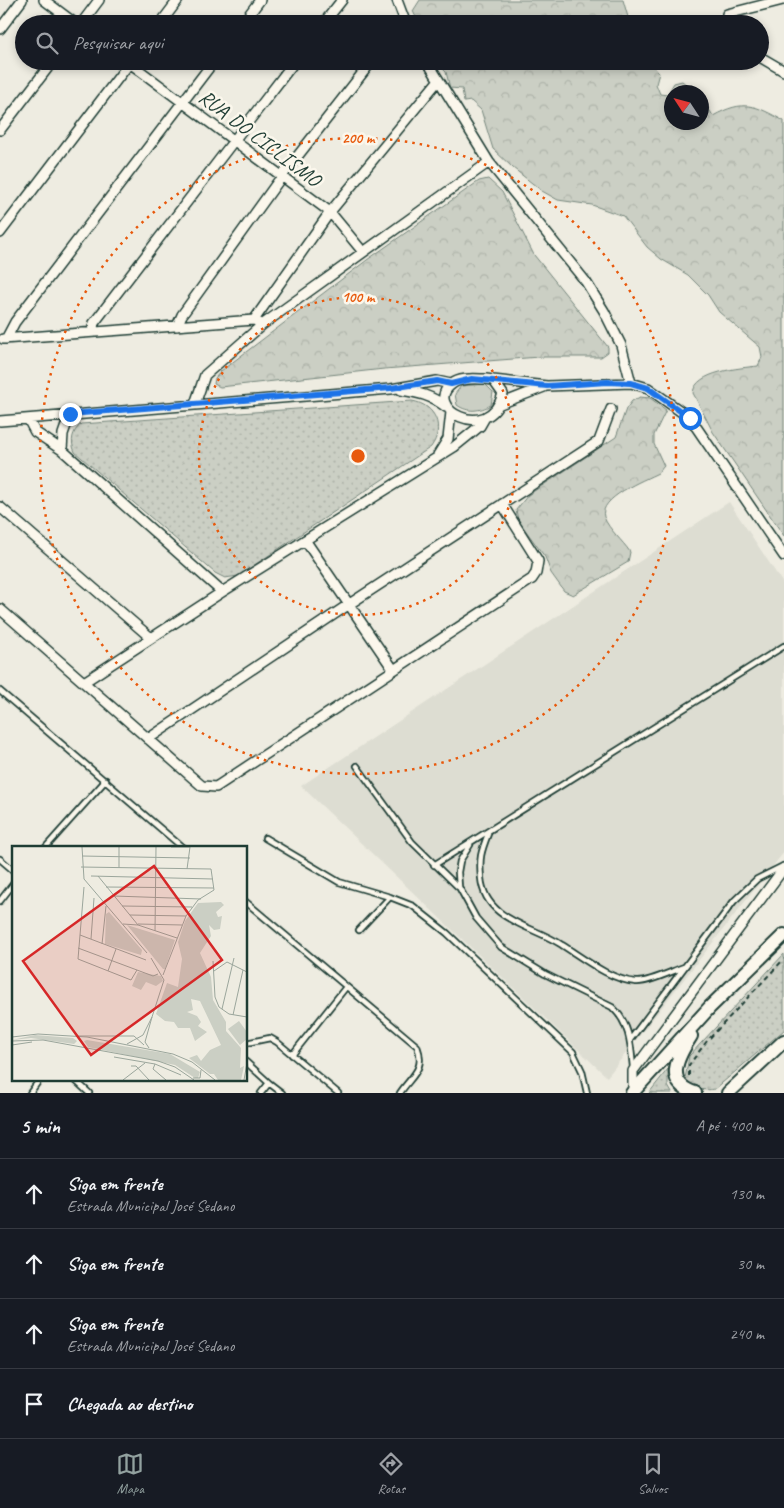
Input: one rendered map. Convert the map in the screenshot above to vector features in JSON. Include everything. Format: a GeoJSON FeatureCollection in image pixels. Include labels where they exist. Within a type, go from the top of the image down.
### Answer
{"type":"FeatureCollection","features":[{"type":"Feature","properties":{"kind":"main road"},"geometry":{"type":"LineString","coordinates":[[632,1093],[710,1007],[784,935]]}},
{"type":"Feature","properties":{"kind":"main road"},"geometry":{"type":"LineString","coordinates":[[695,1093],[681,1086],[676,1078],[680,1056],[710,1007]]}},
{"type":"Feature","properties":{"kind":"main road"},"geometry":{"type":"LineString","coordinates":[[718,1093],[732,1089],[784,1041]]}},
{"type":"Feature","properties":{"kind":"street"},"geometry":{"type":"LineString","coordinates":[[0,29],[22,0]]}},
{"type":"Feature","properties":{"kind":"street"},"geometry":{"type":"LineString","coordinates":[[44,0],[64,15]]}},
{"type":"Feature","properties":{"kind":"street"},"geometry":{"type":"LineString","coordinates":[[88,15],[99,0]]}},
{"type":"Feature","properties":{"kind":"street"},"geometry":{"type":"LineString","coordinates":[[167,15],[178,0]]}},
{"type":"Feature","properties":{"kind":"street"},"geometry":{"type":"LineString","coordinates":[[249,15],[260,0]]}},
{"type":"Feature","properties":{"kind":"street"},"geometry":{"type":"LineString","coordinates":[[331,15],[342,0]]}},
{"type":"Feature","properties":{"kind":"street"},"geometry":{"type":"LineString","coordinates":[[397,0],[402,15]]}},
{"type":"Feature","properties":{"kind":"street"},"geometry":{"type":"LineString","coordinates":[[727,14],[783,0]]}},
{"type":"Feature","properties":{"kind":"street"},"geometry":{"type":"LineString","coordinates":[[769,62],[784,72]]}},
{"type":"Feature","properties":{"kind":"street"},"geometry":{"type":"LineString","coordinates":[[0,130],[46,70]]}},
{"type":"Feature","properties":{"kind":"street"},"geometry":{"type":"LineString","coordinates":[[0,233],[123,70]]}},
{"type":"Feature","properties":{"kind":"street","name":"RUA DO CICLISMO"},"geometry":{"type":"LineString","coordinates":[[140,70],[330,212],[363,252]]}},
{"type":"Feature","properties":{"kind":"street"},"geometry":{"type":"LineString","coordinates":[[3,339],[207,70]]}},
{"type":"Feature","properties":{"kind":"street"},"geometry":{"type":"LineString","coordinates":[[92,332],[94,323],[288,70]]}},
{"type":"Feature","properties":{"kind":"street"},"geometry":{"type":"LineString","coordinates":[[177,326],[182,315],[282,176],[365,70]]}},
{"type":"Feature","properties":{"kind":"street"},"geometry":{"type":"LineString","coordinates":[[432,70],[490,162],[586,282],[621,345],[631,383]]}},
{"type":"Feature","properties":{"kind":"street"},"geometry":{"type":"LineString","coordinates":[[254,320],[330,212],[438,81]]}},
{"type":"Feature","properties":{"kind":"street"},"geometry":{"type":"LineString","coordinates":[[195,404],[205,375],[262,325],[490,162]]}},
{"type":"Feature","properties":{"kind":"street"},"geometry":{"type":"LineString","coordinates":[[3,339],[254,320],[262,325]]}},
{"type":"Feature","properties":{"kind":"street"},"geometry":{"type":"LineString","coordinates":[[0,422],[70,414],[391,388],[437,381],[451,384],[472,379],[494,380],[547,386],[607,382],[631,383],[654,392],[690,418],[784,556]]}},
{"type":"Feature","properties":{"kind":"street"},"geometry":{"type":"LineString","coordinates":[[84,682],[222,592],[461,442],[480,426],[484,419],[496,411],[500,404],[503,394],[494,380]]}},
{"type":"Feature","properties":{"kind":"street"},"geometry":{"type":"LineString","coordinates":[[437,458],[448,439],[448,410],[443,400],[451,384]]}},
{"type":"Feature","properties":{"kind":"street"},"geometry":{"type":"LineString","coordinates":[[500,404],[547,386]]}},
{"type":"Feature","properties":{"kind":"street"},"geometry":{"type":"LineString","coordinates":[[391,388],[424,394],[433,397],[448,410],[473,419],[484,419]]}},
{"type":"Feature","properties":{"kind":"street"},"geometry":{"type":"LineString","coordinates":[[148,739],[348,605],[599,441],[611,409]]}},
{"type":"Feature","properties":{"kind":"street"},"geometry":{"type":"LineString","coordinates":[[62,450],[63,434],[70,414]]}},
{"type":"Feature","properties":{"kind":"street"},"geometry":{"type":"LineString","coordinates":[[28,419],[35,432],[62,450],[222,592]]}},
{"type":"Feature","properties":{"kind":"street"},"geometry":{"type":"LineString","coordinates":[[0,609],[202,786],[216,787],[532,579],[536,573],[538,561],[536,556],[502,504]]}},
{"type":"Feature","properties":{"kind":"street"},"geometry":{"type":"LineString","coordinates":[[0,507],[151,638]]}},
{"type":"Feature","properties":{"kind":"street"},"geometry":{"type":"LineString","coordinates":[[305,540],[393,669]]}},
{"type":"Feature","properties":{"kind":"street"},"geometry":{"type":"LineString","coordinates":[[632,1093],[633,1071],[784,867]]}},
{"type":"Feature","properties":{"kind":"lane"},"geometry":{"type":"LineString","coordinates":[[434,865],[784,646]]}},
{"type":"Feature","properties":{"kind":"lane"},"geometry":{"type":"LineString","coordinates":[[0,691],[181,846]]}},
{"type":"Feature","properties":{"kind":"lane"},"geometry":{"type":"LineString","coordinates":[[357,766],[412,842],[459,887],[476,918],[500,948],[545,974],[612,1007],[624,1020],[630,1040],[633,1071]]}},
{"type":"Feature","properties":{"kind":"lane"},"geometry":{"type":"LineString","coordinates":[[47,846],[106,780]]}},
{"type":"Feature","properties":{"kind":"lane"},"geometry":{"type":"LineString","coordinates":[[489,832],[479,856],[482,890],[495,908],[512,921],[560,943],[580,957],[624,980],[639,983],[684,966]]}},
{"type":"Feature","properties":{"kind":"lane"},"geometry":{"type":"LineString","coordinates":[[265,838],[339,882],[413,906],[447,932],[573,1052],[582,1071],[587,1093]]}},
{"type":"Feature","properties":{"kind":"lane"},"geometry":{"type":"LineString","coordinates":[[459,887],[458,872],[460,861],[472,842]]}},
{"type":"Feature","properties":{"kind":"lane"},"geometry":{"type":"LineString","coordinates":[[0,859],[12,869]]}},
{"type":"Feature","properties":{"kind":"lane"},"geometry":{"type":"LineString","coordinates":[[630,1040],[734,901],[757,879],[784,867]]}},
{"type":"Feature","properties":{"kind":"lane"},"geometry":{"type":"LineString","coordinates":[[0,901],[12,886]]}},
{"type":"Feature","properties":{"kind":"lane"},"geometry":{"type":"LineString","coordinates":[[359,930],[390,897]]}},
{"type":"Feature","properties":{"kind":"lane"},"geometry":{"type":"LineString","coordinates":[[248,904],[417,1046],[422,1058],[419,1067],[399,1093]]}},
{"type":"Feature","properties":{"kind":"lane"},"geometry":{"type":"LineString","coordinates":[[292,1054],[346,987]]}},
{"type":"Feature","properties":{"kind":"lane"},"geometry":{"type":"LineString","coordinates":[[248,1043],[270,1038],[338,1093]]}},
{"type":"Feature","properties":{"kind":"lane"},"geometry":{"type":"LineString","coordinates":[[248,1064],[282,1093]]}},
{"type":"Feature","properties":{"kind":"lane"},"geometry":{"type":"LineString","coordinates":[[30,1093],[39,1080]]}},
{"type":"Feature","properties":{"kind":"lane"},"geometry":{"type":"LineString","coordinates":[[75,1080],[89,1093]]}},
{"type":"Feature","properties":{"kind":"lane"},"geometry":{"type":"LineString","coordinates":[[261,1093],[269,1083]]}},
{"type":"Feature","properties":{"kind":"path"},"geometry":{"type":"LineString","coordinates":[[681,1086],[688,1082],[689,1065],[707,1041],[784,959]]}},
{"type":"Feature","properties":{"kind":"shaded area"},"geometry":{"type":"Polygon","coordinates":[[[729,502],[784,585],[784,852],[607,1077],[301,786],[729,502]]]}},
{"type":"Feature","properties":{"kind":"green space"},"geometry":{"type":"Polygon","coordinates":[[[420,0],[623,0],[627,15],[415,15],[413,11],[420,0]]]}},
{"type":"Feature","properties":{"kind":"green space"},"geometry":{"type":"Polygon","coordinates":[[[444,70],[656,70],[659,73],[656,84],[660,94],[664,95],[664,130],[709,130],[709,109],[713,116],[733,107],[741,106],[757,108],[784,121],[784,536],[713,432],[693,393],[696,386],[710,375],[758,366],[762,357],[760,347],[719,312],[708,295],[688,275],[661,259],[647,247],[623,216],[592,205],[558,200],[542,191],[513,168],[493,149],[481,110],[471,101],[464,102],[462,89],[450,88],[444,70]]]}},
{"type":"Feature","properties":{"kind":"green space"},"geometry":{"type":"Polygon","coordinates":[[[682,81],[687,85],[673,85],[674,83],[682,81]]]}},
{"type":"Feature","properties":{"kind":"green space"},"geometry":{"type":"Polygon","coordinates":[[[488,179],[502,192],[534,255],[608,347],[608,352],[601,357],[539,357],[384,369],[220,387],[214,384],[215,378],[221,371],[367,260],[479,181],[488,179]]]}},
{"type":"Feature","properties":{"kind":"green space"},"geometry":{"type":"Polygon","coordinates":[[[485,384],[493,392],[491,405],[483,409],[474,410],[461,408],[457,405],[455,394],[461,386],[485,384]]]}},
{"type":"Feature","properties":{"kind":"green space"},"geometry":{"type":"Polygon","coordinates":[[[640,397],[650,398],[666,410],[654,435],[654,444],[664,466],[658,473],[624,490],[608,503],[604,510],[606,522],[630,552],[628,562],[573,595],[564,591],[551,573],[545,557],[518,520],[516,510],[528,495],[616,437],[626,409],[632,401],[640,397]]]}},
{"type":"Feature","properties":{"kind":"green space"},"geometry":{"type":"Polygon","coordinates":[[[412,401],[427,407],[436,418],[437,432],[431,447],[238,576],[225,578],[215,573],[75,452],[72,440],[74,433],[81,424],[412,401]]]}},
{"type":"Feature","properties":{"kind":"green space"},"geometry":{"type":"Polygon","coordinates":[[[784,954],[784,1030],[715,1089],[702,1090],[695,1088],[685,1079],[689,1056],[784,954]]]}},
{"type":"Feature","properties":{"kind":"green space"},"geometry":{"type":"Polygon","coordinates":[[[668,1069],[668,1086],[672,1093],[649,1093],[668,1069]]]}},
{"type":"Feature","properties":{"kind":"route"},"geometry":{"type":"LineString","coordinates":[[70,414],[414,386],[437,381],[451,384],[460,380],[486,379],[547,386],[607,382],[631,383],[648,388],[666,399],[690,418]]}}]}
